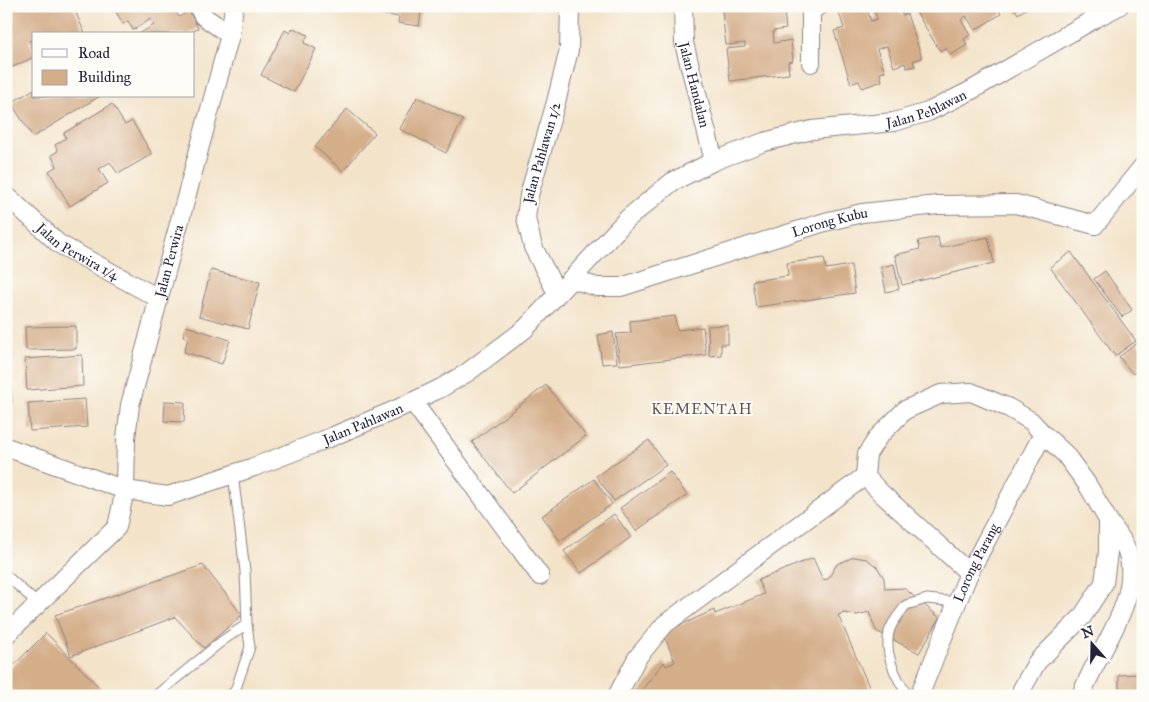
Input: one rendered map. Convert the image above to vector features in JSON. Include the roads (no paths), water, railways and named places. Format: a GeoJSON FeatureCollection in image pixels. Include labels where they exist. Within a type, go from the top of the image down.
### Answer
{"type":"FeatureCollection","features":[{"type":"Feature","properties":{"kind":"street"},"geometry":{"type":"LineString","coordinates":[[198,6],[203,16],[230,36]]}},
{"type":"Feature","properties":{"kind":"street","name":"Jalan Perwira"},"geometry":{"type":"LineString","coordinates":[[125,490],[126,438],[130,405],[230,36],[234,6]]}},
{"type":"Feature","properties":{"kind":"street","name":"Jalan Pahlawan 1/2"},"geometry":{"type":"LineString","coordinates":[[557,293],[533,247],[526,218],[529,194],[569,50],[570,6]]}},
{"type":"Feature","properties":{"kind":"street","name":"Jalan Handalan"},"geometry":{"type":"LineString","coordinates":[[683,6],[684,43],[714,161]]}},
{"type":"Feature","properties":{"kind":"street","name":"Jalan Pehlawan"},"geometry":{"type":"LineString","coordinates":[[714,161],[764,142],[812,130],[894,122],[928,112],[970,91],[1119,6]]}},
{"type":"Feature","properties":{"kind":"street"},"geometry":{"type":"LineString","coordinates":[[811,63],[814,8]]}},
{"type":"Feature","properties":{"kind":"street","name":"Jalan Pahlawan"},"geometry":{"type":"LineString","coordinates":[[6,447],[125,490],[168,496],[324,440],[413,402],[441,388],[475,366],[525,329],[627,219],[672,182],[714,161]]}},
{"type":"Feature","properties":{"kind":"street","name":"Lorong Kubu"},"geometry":{"type":"LineString","coordinates":[[572,280],[596,287],[621,288],[816,225],[862,213],[938,205],[1016,204],[1095,225],[1142,167]]}},
{"type":"Feature","properties":{"kind":"street","name":"Jalan Perwira 1/4"},"geometry":{"type":"LineString","coordinates":[[6,195],[59,244],[158,298]]}},
{"type":"Feature","properties":{"kind":"street"},"geometry":{"type":"LineString","coordinates":[[617,696],[637,658],[665,624],[865,476],[867,454],[879,436],[905,410],[941,394],[971,392],[1009,408],[1031,421],[1042,434],[1065,454],[1087,484],[1125,546],[1132,573],[1121,618],[1081,696]]}},
{"type":"Feature","properties":{"kind":"street"},"geometry":{"type":"LineString","coordinates":[[413,402],[540,576]]}},
{"type":"Feature","properties":{"kind":"street","name":"Lorong Parang"},"geometry":{"type":"LineString","coordinates":[[919,696],[969,573],[1042,434]]}},
{"type":"Feature","properties":{"kind":"street"},"geometry":{"type":"LineString","coordinates":[[865,476],[969,573]]}},
{"type":"Feature","properties":{"kind":"street"},"geometry":{"type":"LineString","coordinates":[[6,635],[117,526],[125,490]]}},
{"type":"Feature","properties":{"kind":"street"},"geometry":{"type":"LineString","coordinates":[[1021,696],[1022,689],[1037,662],[1082,617],[1104,583],[1108,552],[1108,520]]}},
{"type":"Feature","properties":{"kind":"lane"},"geometry":{"type":"LineString","coordinates":[[229,696],[235,691],[250,647],[245,571],[233,474]]}},
{"type":"Feature","properties":{"kind":"lane"},"geometry":{"type":"LineString","coordinates":[[6,575],[38,604]]}},
{"type":"Feature","properties":{"kind":"lane"},"geometry":{"type":"LineString","coordinates":[[908,696],[896,678],[888,654],[889,631],[906,605],[927,599],[957,602]]}},
{"type":"Feature","properties":{"kind":"lane"},"geometry":{"type":"LineString","coordinates":[[155,696],[222,641],[247,624]]}},
{"type":"Feature","properties":{"kind":"district","name":"KEMENTAH"},"geometry":{"type":"Point","coordinates":[702,409]}}]}
